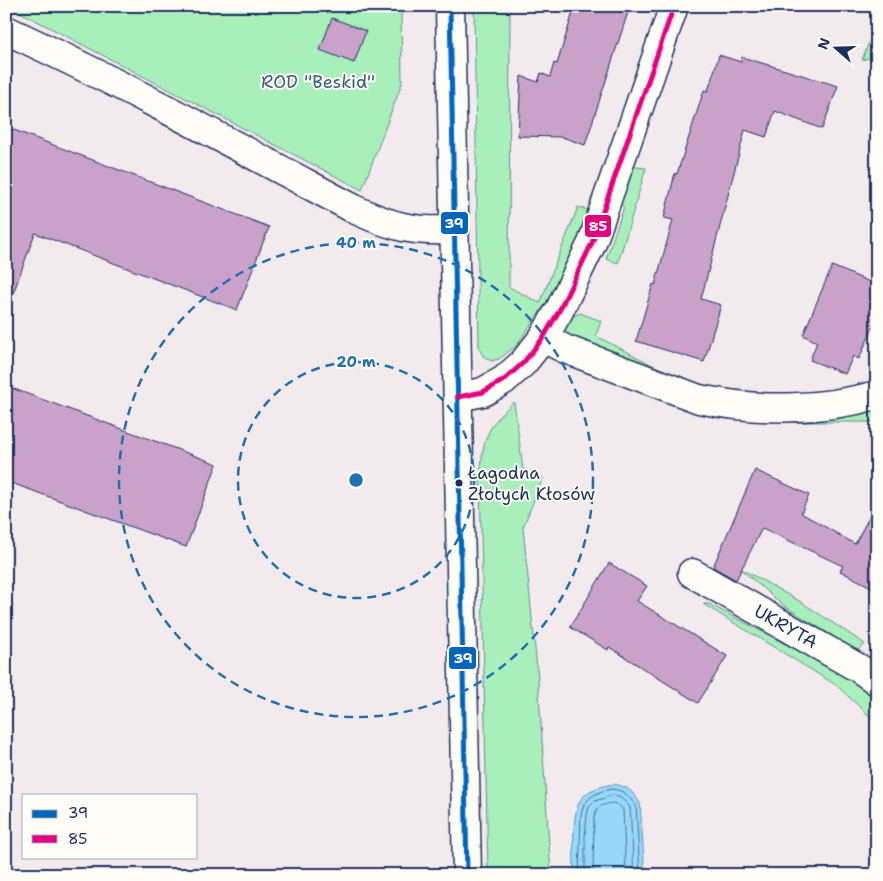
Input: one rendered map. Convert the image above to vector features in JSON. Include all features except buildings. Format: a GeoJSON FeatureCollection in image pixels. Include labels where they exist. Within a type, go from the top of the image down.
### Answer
{"type":"FeatureCollection","features":[{"type":"Feature","properties":{"kind":"street"},"geometry":{"type":"LineString","coordinates":[[450,6],[467,875]]}},
{"type":"Feature","properties":{"kind":"street"},"geometry":{"type":"LineString","coordinates":[[458,397],[482,392],[504,380],[523,364],[543,338],[577,277],[592,243],[674,6]]}},
{"type":"Feature","properties":{"kind":"street"},"geometry":{"type":"LineString","coordinates":[[6,30],[55,52],[173,112],[380,221],[403,228],[436,231],[455,230]]}},
{"type":"Feature","properties":{"kind":"street"},"geometry":{"type":"LineString","coordinates":[[543,338],[588,358],[699,399],[715,402],[771,408],[817,406],[877,395]]}},
{"type":"Feature","properties":{"kind":"street","name":"UKRYTA"},"geometry":{"type":"LineString","coordinates":[[692,573],[860,669],[877,681]]}},
{"type":"Feature","properties":{"kind":"green space","name":"ROD \"Beskid\""},"geometry":{"type":"Polygon","coordinates":[[[8,6],[401,6],[402,83],[362,190],[8,6]]]}},
{"type":"Feature","properties":{"kind":"green space"},"geometry":{"type":"Polygon","coordinates":[[[474,6],[510,6],[509,287],[540,303],[578,207],[592,211],[553,293],[516,346],[499,359],[491,361],[483,356],[479,348],[474,6]]]}},
{"type":"Feature","properties":{"kind":"green space"},"geometry":{"type":"Polygon","coordinates":[[[877,20],[877,55],[862,60],[877,20]]]}},
{"type":"Feature","properties":{"kind":"green space"},"geometry":{"type":"Polygon","coordinates":[[[629,166],[646,168],[618,263],[606,259],[624,207],[616,202],[629,166]]]}},
{"type":"Feature","properties":{"kind":"green space"},"geometry":{"type":"Polygon","coordinates":[[[580,313],[601,321],[596,336],[682,380],[762,399],[710,393],[575,342],[567,334],[565,327],[571,317],[580,313]]]}},
{"type":"Feature","properties":{"kind":"green space"},"geometry":{"type":"Polygon","coordinates":[[[514,402],[523,469],[543,478],[523,527],[538,679],[551,875],[488,875],[480,479],[482,454],[487,436],[497,419],[514,402]]]}},
{"type":"Feature","properties":{"kind":"green space"},"geometry":{"type":"Polygon","coordinates":[[[877,408],[877,422],[779,422],[783,416],[877,408]]]}},
{"type":"Feature","properties":{"kind":"green space"},"geometry":{"type":"Polygon","coordinates":[[[738,567],[801,602],[865,644],[857,651],[784,606],[738,567]]]}},
{"type":"Feature","properties":{"kind":"green space"},"geometry":{"type":"Polygon","coordinates":[[[703,604],[709,604],[853,681],[877,700],[877,723],[836,685],[703,604]]]}},
{"type":"Feature","properties":{"kind":"green space"},"geometry":{"type":"Polygon","coordinates":[[[877,741],[877,817],[872,817],[877,741]]]}},
{"type":"Feature","properties":{"kind":"water"},"geometry":{"type":"Polygon","coordinates":[[[614,784],[629,790],[640,803],[645,875],[574,875],[574,836],[577,807],[583,797],[590,791],[614,784]]]}},
{"type":"Feature","properties":{"kind":"transit line","name":"39"},"geometry":{"type":"LineString","coordinates":[[450,6],[467,875]]}},
{"type":"Feature","properties":{"kind":"transit line","name":"85"},"geometry":{"type":"LineString","coordinates":[[458,397],[483,392],[504,380],[523,363],[543,338],[559,311],[592,243],[674,6]]}},
{"type":"Feature","properties":{"kind":"place","name":"Łagodna Złotych Kłosów"},"geometry":{"type":"Point","coordinates":[459,483]}}]}
